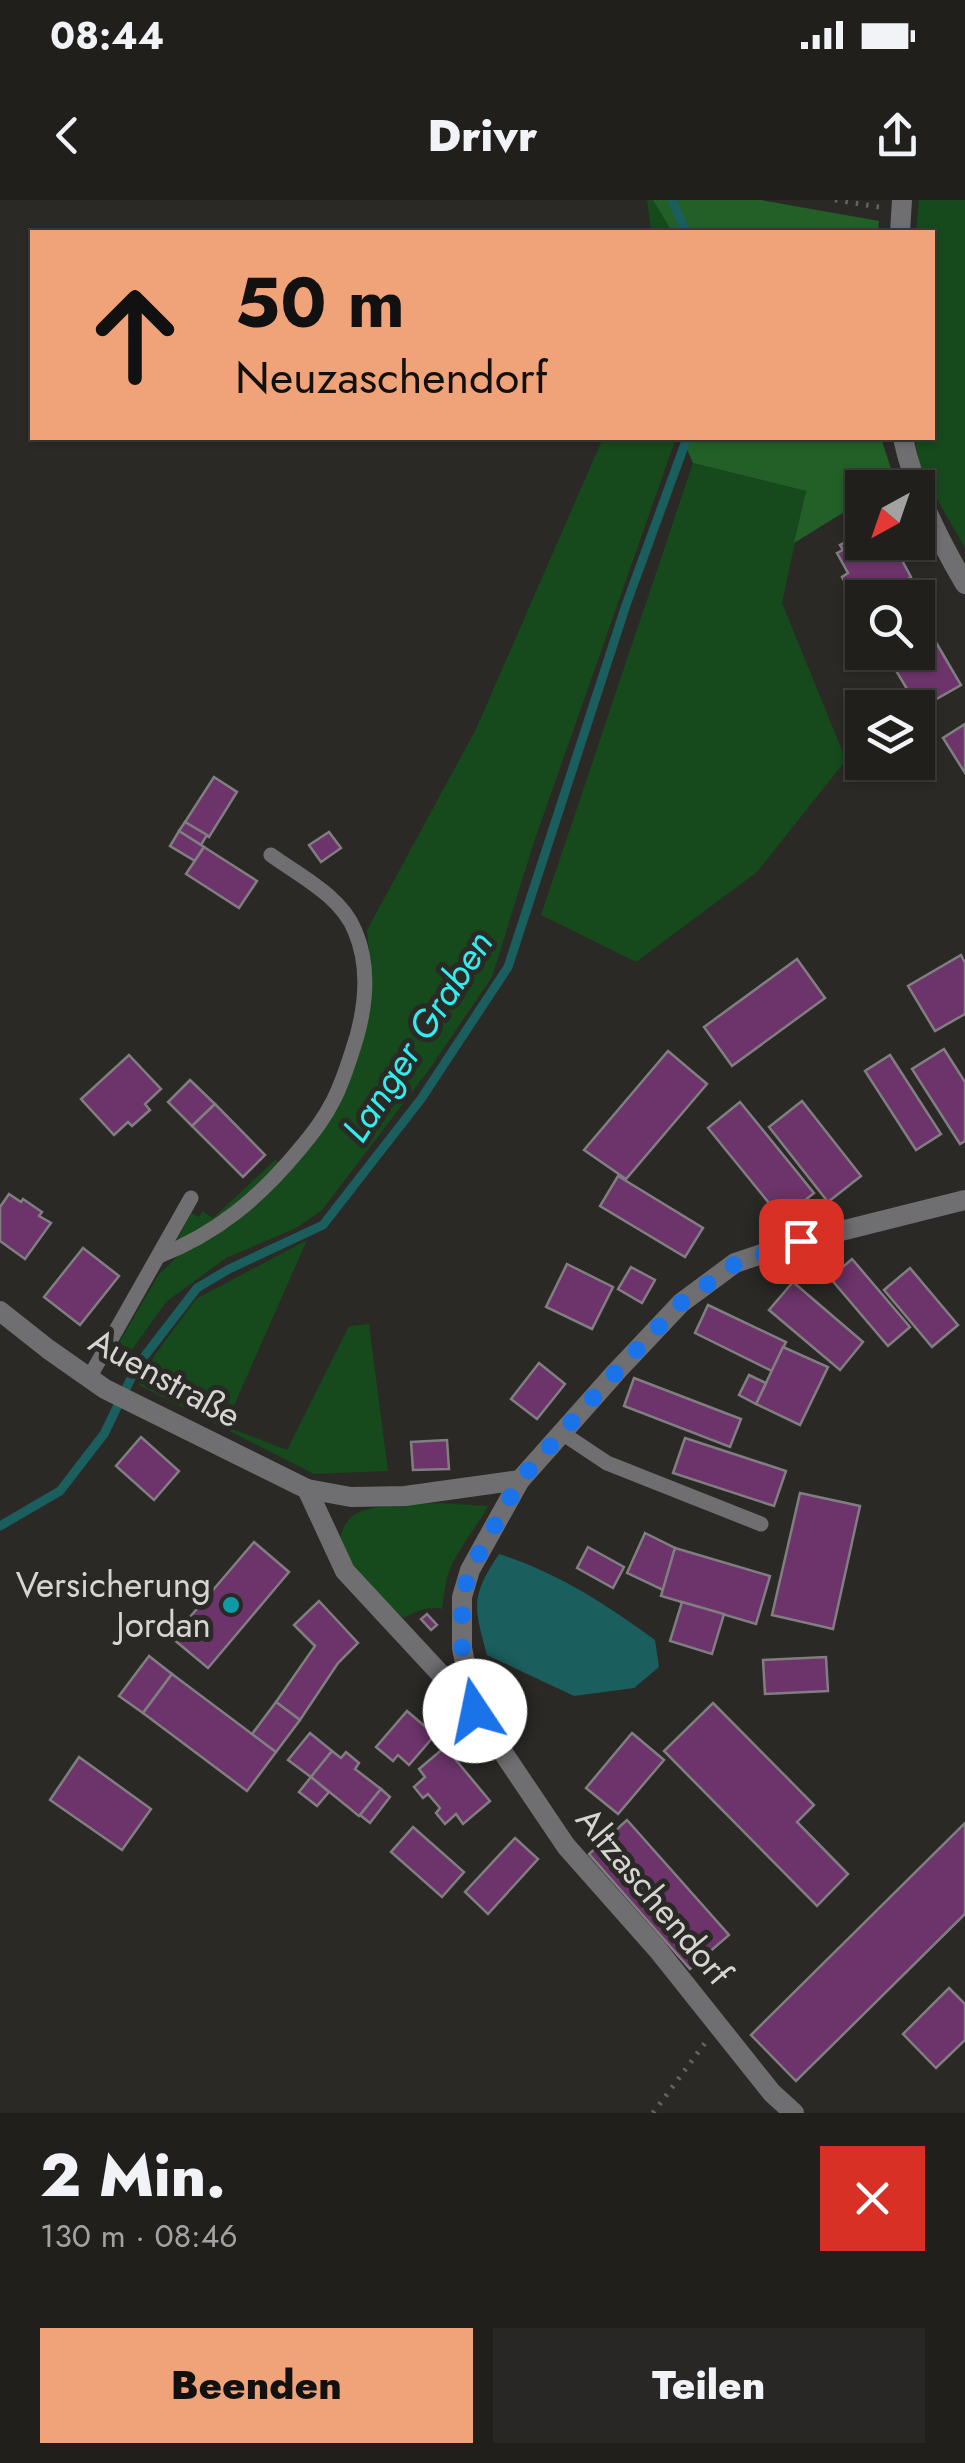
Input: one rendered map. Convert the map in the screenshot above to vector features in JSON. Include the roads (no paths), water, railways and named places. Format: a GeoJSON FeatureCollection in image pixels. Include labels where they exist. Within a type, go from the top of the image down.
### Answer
{"type":"FeatureCollection","features":[{"type":"Feature","properties":{"kind":"street"},"geometry":{"type":"LineString","coordinates":[[903,440],[909,466],[939,540],[965,584]]}},
{"type":"Feature","properties":{"kind":"street","name":"Altzaschendorf"},"geometry":{"type":"LineString","coordinates":[[475,1711],[462,1648],[462,1597],[470,1570],[520,1480],[681,1303],[735,1264],[801,1241],[965,1200]]}},
{"type":"Feature","properties":{"kind":"street","name":"Auenstraße"},"geometry":{"type":"LineString","coordinates":[[0,1311],[97,1384],[308,1489],[351,1496],[405,1496],[520,1480]]}},
{"type":"Feature","properties":{"kind":"street","name":"Altzaschendorf"},"geometry":{"type":"LineString","coordinates":[[308,1489],[345,1571],[475,1711],[566,1846],[658,1950],[772,2093],[794,2113]]}},
{"type":"Feature","properties":{"kind":"lane"},"geometry":{"type":"LineString","coordinates":[[159,1256],[217,1228],[284,1168],[332,1104],[347,1071],[362,1018],[366,990],[356,931],[330,897],[270,855]]}},
{"type":"Feature","properties":{"kind":"lane"},"geometry":{"type":"LineString","coordinates":[[97,1384],[190,1198]]}},
{"type":"Feature","properties":{"kind":"lane"},"geometry":{"type":"LineString","coordinates":[[562,1433],[607,1463],[761,1524]]}},
{"type":"Feature","properties":{"kind":"water"},"geometry":{"type":"Polygon","coordinates":[[[499,1554],[562,1580],[655,1640],[659,1667],[634,1688],[574,1696],[487,1655],[477,1603],[483,1581],[499,1554]]]}},
{"type":"Feature","properties":{"kind":"waterway","name":"Langer Graben"},"geometry":{"type":"LineString","coordinates":[[672,200],[685,230]]}},
{"type":"Feature","properties":{"kind":"waterway","name":"Langer Graben"},"geometry":{"type":"LineString","coordinates":[[0,1526],[60,1491],[104,1434],[137,1366],[197,1288],[323,1225],[421,1099],[508,967],[626,605],[686,440]]}},
{"type":"Feature","properties":{"kind":"place","name":"Versicherung Jordan"},"geometry":{"type":"Point","coordinates":[231,1605]}}]}
